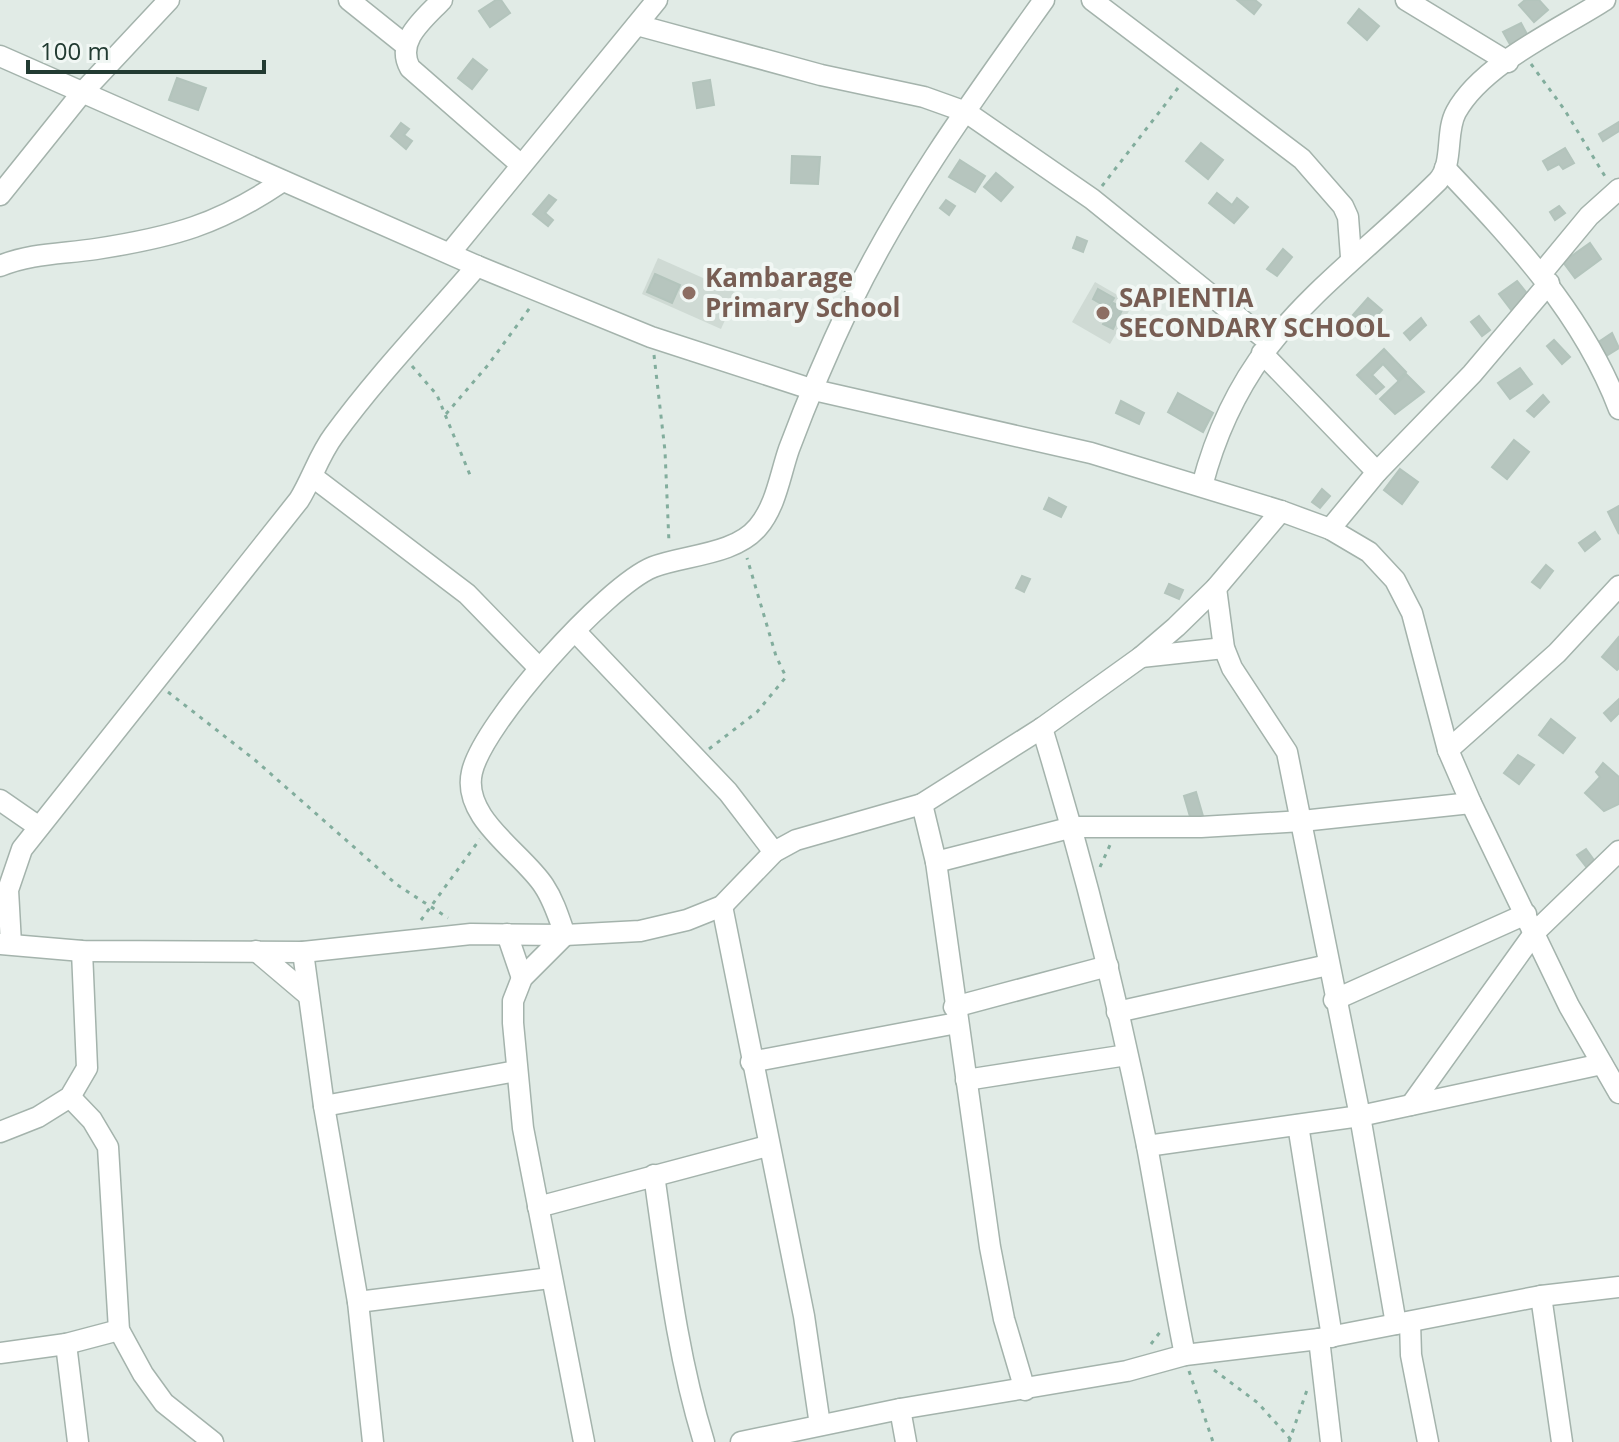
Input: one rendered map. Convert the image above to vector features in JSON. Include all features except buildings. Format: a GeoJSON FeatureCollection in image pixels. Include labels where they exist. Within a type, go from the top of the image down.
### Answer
{"type":"FeatureCollection","features":[{"type":"Feature","properties":{"kind":"street"},"geometry":{"type":"LineString","coordinates":[[349,0],[404,44]]}},
{"type":"Feature","properties":{"kind":"street"},"geometry":{"type":"LineString","coordinates":[[442,0],[404,44],[404,58],[410,68],[520,164]]}},
{"type":"Feature","properties":{"kind":"street"},"geometry":{"type":"LineString","coordinates":[[450,253],[657,0]]}},
{"type":"Feature","properties":{"kind":"street"},"geometry":{"type":"LineString","coordinates":[[565,935],[543,885],[490,827],[476,804],[471,775],[483,747],[539,668],[634,576],[741,540],[756,530],[768,514],[814,390],[850,305],[898,214],[927,165],[1044,0]]}},
{"type":"Feature","properties":{"kind":"street"},"geometry":{"type":"LineString","coordinates":[[1093,0],[1265,134],[1302,159],[1333,192],[1348,217],[1351,257]]}},
{"type":"Feature","properties":{"kind":"street"},"geometry":{"type":"LineString","coordinates":[[1406,0],[1515,56]]}},
{"type":"Feature","properties":{"kind":"street"},"geometry":{"type":"LineString","coordinates":[[1202,486],[1213,441],[1234,398],[1266,347],[1351,257],[1438,181],[1445,168],[1457,110],[1476,87],[1515,56],[1605,0]]}},
{"type":"Feature","properties":{"kind":"street"},"geometry":{"type":"LineString","coordinates":[[0,195],[81,94],[162,3]]}},
{"type":"Feature","properties":{"kind":"street"},"geometry":{"type":"LineString","coordinates":[[637,25],[821,75],[924,97],[966,112],[1092,199],[1266,347],[1377,472]]}},
{"type":"Feature","properties":{"kind":"street"},"geometry":{"type":"LineString","coordinates":[[0,56],[477,266],[651,337],[814,390],[1091,453],[1202,486],[1330,529],[1369,552],[1395,580],[1412,613],[1448,750],[1569,1006],[1619,1093]]}},
{"type":"Feature","properties":{"kind":"street"},"geometry":{"type":"LineString","coordinates":[[1445,168],[1545,278],[1604,371],[1619,409]]}},
{"type":"Feature","properties":{"kind":"street"},"geometry":{"type":"LineString","coordinates":[[0,266],[26,256],[96,249],[192,229],[229,215],[283,181]]}},
{"type":"Feature","properties":{"kind":"street"},"geometry":{"type":"LineString","coordinates":[[1330,529],[1377,472],[1472,374],[1617,190]]}},
{"type":"Feature","properties":{"kind":"street"},"geometry":{"type":"LineString","coordinates":[[477,266],[332,438],[313,477],[22,849],[12,869],[8,890],[5,944],[82,951],[303,952],[471,934],[565,935],[660,927],[722,906],[774,852],[796,840],[922,804],[1042,728],[1141,657],[1216,588],[1281,511]]}},
{"type":"Feature","properties":{"kind":"street"},"geometry":{"type":"LineString","coordinates":[[313,477],[467,594],[539,668]]}},
{"type":"Feature","properties":{"kind":"street"},"geometry":{"type":"LineString","coordinates":[[1448,750],[1557,653],[1619,586]]}},
{"type":"Feature","properties":{"kind":"street"},"geometry":{"type":"LineString","coordinates":[[1216,588],[1224,648],[1232,668],[1287,752],[1334,1000],[1428,1442]]}},
{"type":"Feature","properties":{"kind":"street"},"geometry":{"type":"LineString","coordinates":[[575,631],[696,758],[774,852]]}},
{"type":"Feature","properties":{"kind":"street"},"geometry":{"type":"LineString","coordinates":[[1141,657],[1224,648]]}},
{"type":"Feature","properties":{"kind":"street"},"geometry":{"type":"LineString","coordinates":[[1042,728],[1073,827],[1108,966],[1147,1146],[1184,1356]]}},
{"type":"Feature","properties":{"kind":"street"},"geometry":{"type":"LineString","coordinates":[[0,800],[39,827]]}},
{"type":"Feature","properties":{"kind":"street"},"geometry":{"type":"LineString","coordinates":[[936,862],[1073,827],[1302,821],[1471,803]]}},
{"type":"Feature","properties":{"kind":"street"},"geometry":{"type":"LineString","coordinates":[[922,804],[936,862],[990,1247],[1004,1319],[1025,1390]]}},
{"type":"Feature","properties":{"kind":"street"},"geometry":{"type":"LineString","coordinates":[[1411,1105],[1531,923],[1619,851]]}},
{"type":"Feature","properties":{"kind":"street"},"geometry":{"type":"LineString","coordinates":[[722,906],[767,1146],[801,1302],[820,1425]]}},
{"type":"Feature","properties":{"kind":"street"},"geometry":{"type":"LineString","coordinates":[[1334,1000],[1531,923]]}},
{"type":"Feature","properties":{"kind":"street"},"geometry":{"type":"LineString","coordinates":[[507,934],[522,978]]}},
{"type":"Feature","properties":{"kind":"street"},"geometry":{"type":"LineString","coordinates":[[565,935],[522,978],[513,1001],[516,1071],[550,1278],[584,1442]]}},
{"type":"Feature","properties":{"kind":"street"},"geometry":{"type":"LineString","coordinates":[[0,1132],[38,1117],[70,1097],[87,1068],[82,951]]}},
{"type":"Feature","properties":{"kind":"street"},"geometry":{"type":"LineString","coordinates":[[256,951],[308,995]]}},
{"type":"Feature","properties":{"kind":"street"},"geometry":{"type":"LineString","coordinates":[[303,952],[324,1106],[358,1302],[373,1442]]}},
{"type":"Feature","properties":{"kind":"street"},"geometry":{"type":"LineString","coordinates":[[1117,1012],[1328,965]]}},
{"type":"Feature","properties":{"kind":"street"},"geometry":{"type":"LineString","coordinates":[[751,1062],[956,1015],[1108,966]]}},
{"type":"Feature","properties":{"kind":"street"},"geometry":{"type":"LineString","coordinates":[[966,1080],[1127,1055]]}},
{"type":"Feature","properties":{"kind":"street"},"geometry":{"type":"LineString","coordinates":[[1147,1146],[1360,1116],[1602,1064]]}},
{"type":"Feature","properties":{"kind":"street"},"geometry":{"type":"LineString","coordinates":[[324,1106],[516,1071]]}},
{"type":"Feature","properties":{"kind":"street"},"geometry":{"type":"LineString","coordinates":[[70,1097],[92,1120],[108,1147],[119,1330],[143,1374],[164,1403],[213,1442]]}},
{"type":"Feature","properties":{"kind":"street"},"geometry":{"type":"LineString","coordinates":[[1298,1125],[1325,1338],[1331,1442]]}},
{"type":"Feature","properties":{"kind":"street"},"geometry":{"type":"LineString","coordinates":[[538,1207],[767,1146]]}},
{"type":"Feature","properties":{"kind":"street"},"geometry":{"type":"LineString","coordinates":[[654,1175],[677,1333],[704,1442]]}},
{"type":"Feature","properties":{"kind":"street"},"geometry":{"type":"LineString","coordinates":[[358,1302],[550,1278]]}},
{"type":"Feature","properties":{"kind":"street"},"geometry":{"type":"LineString","coordinates":[[741,1442],[900,1409],[1127,1371],[1184,1356],[1325,1338],[1541,1296],[1619,1287]]}},
{"type":"Feature","properties":{"kind":"street"},"geometry":{"type":"LineString","coordinates":[[1541,1296],[1562,1442]]}},
{"type":"Feature","properties":{"kind":"street"},"geometry":{"type":"LineString","coordinates":[[0,1353],[66,1344],[119,1330]]}},
{"type":"Feature","properties":{"kind":"street"},"geometry":{"type":"LineString","coordinates":[[66,1344],[78,1442]]}},
{"type":"Feature","properties":{"kind":"street"},"geometry":{"type":"LineString","coordinates":[[900,1409],[906,1442]]}},
{"type":"Feature","properties":{"kind":"path"},"geometry":{"type":"LineString","coordinates":[[1515,56],[1564,109],[1617,190]]}},
{"type":"Feature","properties":{"kind":"path"},"geometry":{"type":"LineString","coordinates":[[1092,199],[1190,73]]}},
{"type":"Feature","properties":{"kind":"path"},"geometry":{"type":"LineString","coordinates":[[446,414],[488,365],[541,292]]}},
{"type":"Feature","properties":{"kind":"path"},"geometry":{"type":"LineString","coordinates":[[651,337],[665,451],[669,562]]}},
{"type":"Feature","properties":{"kind":"path"},"geometry":{"type":"LineString","coordinates":[[399,357],[424,376],[446,414],[470,475]]}},
{"type":"Feature","properties":{"kind":"path"},"geometry":{"type":"LineString","coordinates":[[696,758],[757,712],[786,677],[776,656],[741,540]]}},
{"type":"Feature","properties":{"kind":"path"},"geometry":{"type":"LineString","coordinates":[[153,680],[255,760],[396,884],[471,934]]}},
{"type":"Feature","properties":{"kind":"path"},"geometry":{"type":"LineString","coordinates":[[409,941],[430,905],[490,827]]}},
{"type":"Feature","properties":{"kind":"path"},"geometry":{"type":"LineString","coordinates":[[1089,893],[1107,850],[1121,827]]}},
{"type":"Feature","properties":{"kind":"path"},"geometry":{"type":"LineString","coordinates":[[1127,1371],[1154,1342],[1175,1307]]}},
{"type":"Feature","properties":{"kind":"path"},"geometry":{"type":"LineString","coordinates":[[1184,1356],[1228,1378],[1258,1403],[1291,1441]]}},
{"type":"Feature","properties":{"kind":"path"},"geometry":{"type":"LineString","coordinates":[[1184,1356],[1213,1442]]}},
{"type":"Feature","properties":{"kind":"path"},"geometry":{"type":"LineString","coordinates":[[1291,1441],[1310,1381]]}},
{"type":"Feature","properties":{"kind":"shaded area","name":"Kambarage Primary School"},"geometry":{"type":"Polygon","coordinates":[[[658,258],[737,293],[721,329],[642,294],[658,258]]]}},
{"type":"Feature","properties":{"kind":"shaded area","name":"SAPIENTIA SECONDARY SCHOOL"},"geometry":{"type":"Polygon","coordinates":[[[1095,282],[1133,304],[1110,344],[1072,322],[1095,282]]]}},
{"type":"Feature","properties":{"kind":"place","name":"Kambarage Primary School"},"geometry":{"type":"Point","coordinates":[689,293]}},
{"type":"Feature","properties":{"kind":"place","name":"SAPIENTIA SECONDARY SCHOOL"},"geometry":{"type":"Point","coordinates":[1103,313]}}]}
